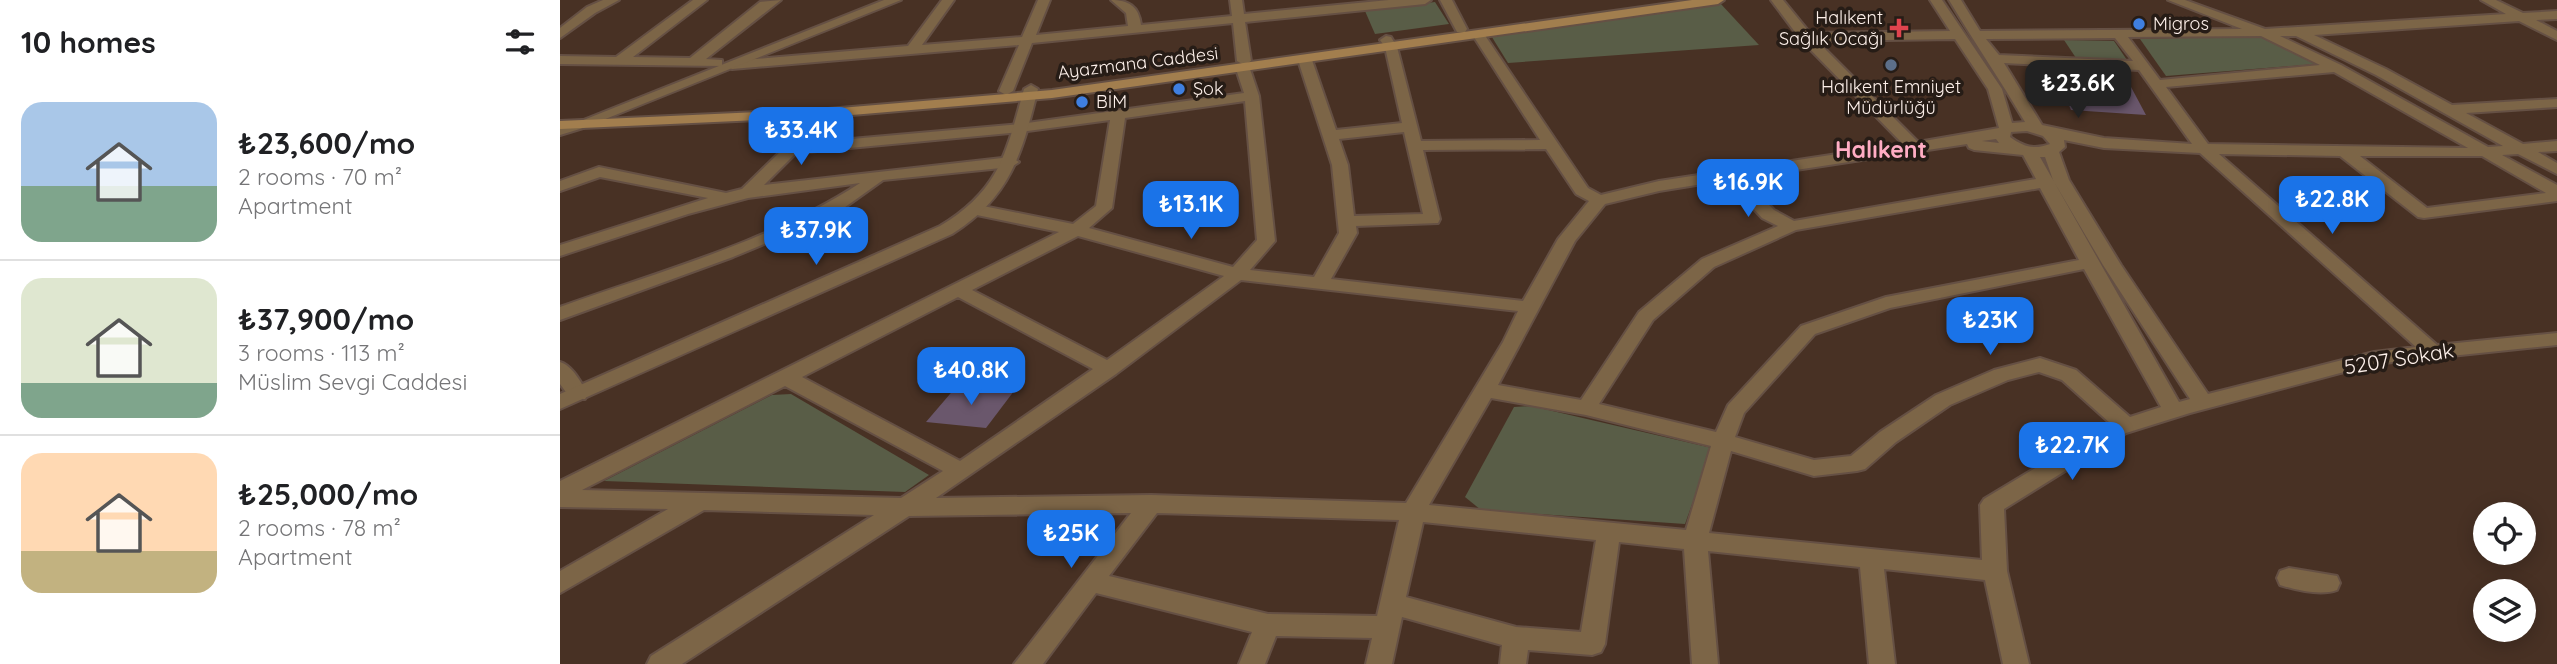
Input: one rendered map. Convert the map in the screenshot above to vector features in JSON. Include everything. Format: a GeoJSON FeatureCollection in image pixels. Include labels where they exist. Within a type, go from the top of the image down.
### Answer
{"type":"FeatureCollection","features":[{"type":"Feature","properties":{"kind":"main road","name":"Ayazmana Caddesi"},"geometry":{"type":"LineString","coordinates":[[560,125],[601,116],[834,106],[1030,92],[1478,34],[1497,28],[1664,0]]}},
{"type":"Feature","properties":{"kind":"main road","name":"Ayazmana Caddesi"},"geometry":{"type":"LineString","coordinates":[[1243,65],[1304,60],[1461,29],[1497,28],[1718,0]]}},
{"type":"Feature","properties":{"kind":"main road","name":"Ayazmana Caddesi"},"geometry":{"type":"LineString","coordinates":[[560,117],[578,121],[828,113],[1005,94]]}},
{"type":"Feature","properties":{"kind":"street"},"geometry":{"type":"LineString","coordinates":[[560,34],[591,10],[612,0]]}},
{"type":"Feature","properties":{"kind":"street"},"geometry":{"type":"LineString","coordinates":[[618,62],[701,0]]}},
{"type":"Feature","properties":{"kind":"street"},"geometry":{"type":"LineString","coordinates":[[693,63],[764,5],[775,0]]}},
{"type":"Feature","properties":{"kind":"street"},"geometry":{"type":"LineString","coordinates":[[560,131],[578,121],[872,0]]}},
{"type":"Feature","properties":{"kind":"street"},"geometry":{"type":"LineString","coordinates":[[601,116],[894,0]]}},
{"type":"Feature","properties":{"kind":"street"},"geometry":{"type":"LineString","coordinates":[[912,50],[948,0]]}},
{"type":"Feature","properties":{"kind":"street"},"geometry":{"type":"LineString","coordinates":[[1005,94],[1044,0]]}},
{"type":"Feature","properties":{"kind":"street"},"geometry":{"type":"LineString","coordinates":[[1117,0],[1129,8],[1135,19],[1134,29]]}},
{"type":"Feature","properties":{"kind":"street"},"geometry":{"type":"LineString","coordinates":[[660,664],[855,537],[907,507],[1109,369],[1237,274],[1266,241],[1252,96],[1243,65],[1236,0]]}},
{"type":"Feature","properties":{"kind":"street"},"geometry":{"type":"LineString","coordinates":[[733,65],[1026,40],[1425,0]]}},
{"type":"Feature","properties":{"kind":"street"},"geometry":{"type":"LineString","coordinates":[[1447,0],[1461,29]]}},
{"type":"Feature","properties":{"kind":"street"},"geometry":{"type":"LineString","coordinates":[[1777,0],[1806,37],[1914,148]]}},
{"type":"Feature","properties":{"kind":"street"},"geometry":{"type":"LineString","coordinates":[[1936,0],[1956,34],[1995,89],[2004,131],[2003,139],[2023,150],[2045,183],[2174,411],[2118,428],[1992,505],[1995,572],[2016,664]]}},
{"type":"Feature","properties":{"kind":"street"},"geometry":{"type":"LineString","coordinates":[[1955,0],[2041,130],[2058,142],[2054,149],[2061,180],[2112,265],[2203,403]]}},
{"type":"Feature","properties":{"kind":"street"},"geometry":{"type":"LineString","coordinates":[[2174,0],[2260,31],[2336,68],[2557,194]]}},
{"type":"Feature","properties":{"kind":"street"},"geometry":{"type":"LineString","coordinates":[[2211,0],[2297,32],[2381,72],[2557,169]]}},
{"type":"Feature","properties":{"kind":"street"},"geometry":{"type":"LineString","coordinates":[[2487,0],[2557,36]]}},
{"type":"Feature","properties":{"kind":"street"},"geometry":{"type":"LineString","coordinates":[[1976,35],[2297,32],[2557,15]]}},
{"type":"Feature","properties":{"kind":"street"},"geometry":{"type":"LineString","coordinates":[[1478,34],[1582,191],[1599,201]]}},
{"type":"Feature","properties":{"kind":"street"},"geometry":{"type":"LineString","coordinates":[[1806,37],[1956,34]]}},
{"type":"Feature","properties":{"kind":"street"},"geometry":{"type":"LineString","coordinates":[[2119,34],[2204,149],[2433,352]]}},
{"type":"Feature","properties":{"kind":"street"},"geometry":{"type":"LineString","coordinates":[[1347,221],[1432,219],[1416,146],[1388,44]]}},
{"type":"Feature","properties":{"kind":"street"},"geometry":{"type":"LineString","coordinates":[[1995,59],[2143,66]]}},
{"type":"Feature","properties":{"kind":"street"},"geometry":{"type":"LineString","coordinates":[[560,60],[717,63]]}},
{"type":"Feature","properties":{"kind":"street"},"geometry":{"type":"LineString","coordinates":[[1304,60],[1340,165],[1348,233],[1321,282]]}},
{"type":"Feature","properties":{"kind":"street"},"geometry":{"type":"LineString","coordinates":[[2157,84],[2336,68]]}},
{"type":"Feature","properties":{"kind":"street"},"geometry":{"type":"LineString","coordinates":[[560,369],[569,398],[946,230],[978,211],[996,192],[1011,162],[1030,92]]}},
{"type":"Feature","properties":{"kind":"street"},"geometry":{"type":"LineString","coordinates":[[793,149],[1020,128],[1252,96]]}},
{"type":"Feature","properties":{"kind":"street"},"geometry":{"type":"LineString","coordinates":[[2448,110],[2557,103]]}},
{"type":"Feature","properties":{"kind":"street"},"geometry":{"type":"LineString","coordinates":[[747,193],[828,113]]}},
{"type":"Feature","properties":{"kind":"street"},"geometry":{"type":"LineString","coordinates":[[560,491],[1076,230],[1104,208],[1118,114]]}},
{"type":"Feature","properties":{"kind":"street"},"geometry":{"type":"LineString","coordinates":[[1330,135],[1411,127]]}},
{"type":"Feature","properties":{"kind":"street"},"geometry":{"type":"LineString","coordinates":[[1380,664],[1413,512],[1513,342],[1567,239],[1599,201],[1659,186],[1952,143],[2004,131],[2041,130],[2104,143],[2204,149],[2482,152],[2557,146]]}},
{"type":"Feature","properties":{"kind":"street"},"geometry":{"type":"LineString","coordinates":[[1952,143],[2023,150],[2104,143]]}},
{"type":"Feature","properties":{"kind":"street"},"geometry":{"type":"LineString","coordinates":[[1416,146],[1549,144]]}},
{"type":"Feature","properties":{"kind":"street"},"geometry":{"type":"LineString","coordinates":[[2344,151],[2424,213],[2557,194]]}},
{"type":"Feature","properties":{"kind":"street"},"geometry":{"type":"LineString","coordinates":[[560,251],[747,193],[791,185],[1011,162]]}},
{"type":"Feature","properties":{"kind":"street"},"geometry":{"type":"LineString","coordinates":[[560,186],[599,172],[636,177],[717,195],[724,199]]}},
{"type":"Feature","properties":{"kind":"street"},"geometry":{"type":"LineString","coordinates":[[1731,175],[1768,214],[1792,226]]}},
{"type":"Feature","properties":{"kind":"street"},"geometry":{"type":"LineString","coordinates":[[560,314],[727,253],[828,211],[879,177]]}},
{"type":"Feature","properties":{"kind":"street"},"geometry":{"type":"LineString","coordinates":[[1586,408],[1646,316],[1708,263],[1792,226],[2045,183]]}},
{"type":"Feature","properties":{"kind":"street"},"geometry":{"type":"LineString","coordinates":[[978,211],[1076,230],[1237,274],[1529,307]]}},
{"type":"Feature","properties":{"kind":"street"},"geometry":{"type":"LineString","coordinates":[[1705,664],[1695,541],[1723,441],[1735,410],[1808,330],[1886,303],[2089,263]]}},
{"type":"Feature","properties":{"kind":"street"},"geometry":{"type":"LineString","coordinates":[[959,290],[1109,369]]}},
{"type":"Feature","properties":{"kind":"street","name":"5207 Sokak"},"geometry":{"type":"LineString","coordinates":[[2174,411],[2374,358],[2557,339]]}},
{"type":"Feature","properties":{"kind":"street"},"geometry":{"type":"LineString","coordinates":[[1485,390],[1586,408],[1723,441],[1814,468],[1857,464],[1888,437],[1943,400],[2001,375],[2040,365],[2069,375],[2127,426]]}},
{"type":"Feature","properties":{"kind":"street"},"geometry":{"type":"LineString","coordinates":[[785,377],[961,471]]}},
{"type":"Feature","properties":{"kind":"street"},"geometry":{"type":"LineString","coordinates":[[560,498],[907,507],[1151,504],[1413,512],[1995,572]]}},
{"type":"Feature","properties":{"kind":"street"},"geometry":{"type":"LineString","coordinates":[[560,583],[700,502]]}},
{"type":"Feature","properties":{"kind":"street"},"geometry":{"type":"LineString","coordinates":[[1027,664],[1151,504]]}},
{"type":"Feature","properties":{"kind":"street"},"geometry":{"type":"LineString","coordinates":[[1091,582],[1268,625],[1390,615],[1517,638],[1592,644],[1609,532]]}},
{"type":"Feature","properties":{"kind":"street"},"geometry":{"type":"LineString","coordinates":[[1871,559],[1882,664]]}},
{"type":"Feature","properties":{"kind":"street"},"geometry":{"type":"LineString","coordinates":[[2289,578],[2328,583]]}},
{"type":"Feature","properties":{"kind":"street"},"geometry":{"type":"LineString","coordinates":[[1252,664],[1268,625]]}},
{"type":"Feature","properties":{"kind":"street"},"geometry":{"type":"LineString","coordinates":[[1513,664],[1517,638]]}},
{"type":"Feature","properties":{"kind":"green space"},"geometry":{"type":"Polygon","coordinates":[[[1435,2],[1449,24],[1375,34],[1365,11],[1435,2]]]}},
{"type":"Feature","properties":{"kind":"green space"},"geometry":{"type":"Polygon","coordinates":[[[1720,3],[1759,45],[1508,63],[1490,34],[1623,14],[1720,3]]]}},
{"type":"Feature","properties":{"kind":"green space"},"geometry":{"type":"Polygon","coordinates":[[[2258,36],[2317,64],[2166,76],[2140,39],[2258,36]]]}},
{"type":"Feature","properties":{"kind":"green space"},"geometry":{"type":"Polygon","coordinates":[[[2064,40],[2114,41],[2127,60],[2076,58],[2064,40]]]}},
{"type":"Feature","properties":{"kind":"green space"},"geometry":{"type":"Polygon","coordinates":[[[791,394],[929,475],[905,492],[604,481],[772,395],[791,394]]]}},
{"type":"Feature","properties":{"kind":"green space"},"geometry":{"type":"Polygon","coordinates":[[[1531,406],[1712,448],[1685,524],[1481,510],[1465,497],[1514,407],[1531,406]]]}},
{"type":"Feature","properties":{"kind":"building"},"geometry":{"type":"Polygon","coordinates":[[[2059,83],[2131,87],[2146,115],[2071,110],[2059,83]]]}},
{"type":"Feature","properties":{"kind":"building"},"geometry":{"type":"Polygon","coordinates":[[[956,387],[1014,391],[986,428],[926,422],[956,387]]]}},
{"type":"Feature","properties":{"kind":"place","name":"Migros"},"geometry":{"type":"Point","coordinates":[2139,24]}},
{"type":"Feature","properties":{"kind":"place","name":"Halıkent Sağlık Ocağı"},"geometry":{"type":"Point","coordinates":[1899,28]}},
{"type":"Feature","properties":{"kind":"place","name":"Halıkent Emniyet Müdürlüğü"},"geometry":{"type":"Point","coordinates":[1891,65]}},
{"type":"Feature","properties":{"kind":"place","name":"Şok"},"geometry":{"type":"Point","coordinates":[1179,89]}},
{"type":"Feature","properties":{"kind":"place","name":"BİM"},"geometry":{"type":"Point","coordinates":[1082,102]}},
{"type":"Feature","properties":{"kind":"district","name":"Halıkent"},"geometry":{"type":"Point","coordinates":[1881,150]}}]}
